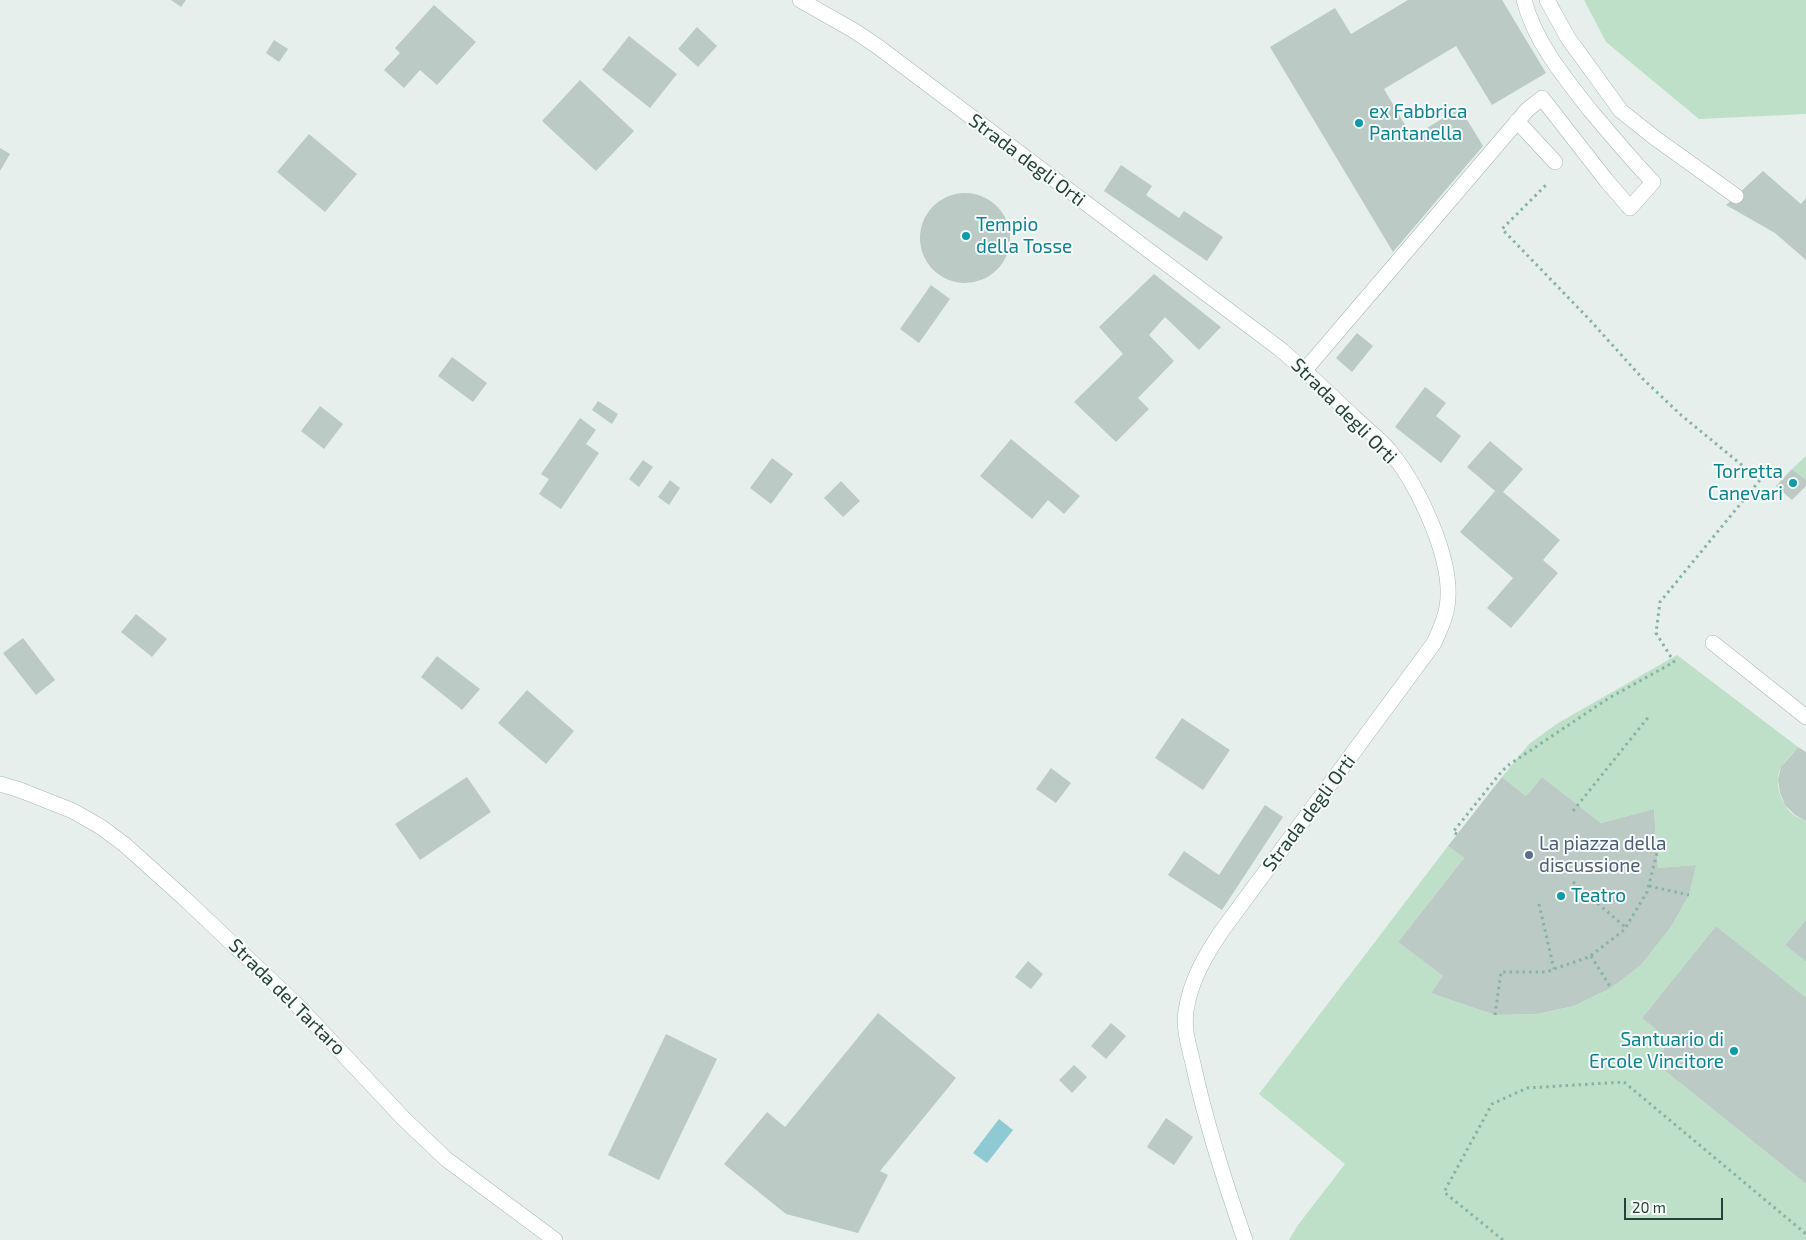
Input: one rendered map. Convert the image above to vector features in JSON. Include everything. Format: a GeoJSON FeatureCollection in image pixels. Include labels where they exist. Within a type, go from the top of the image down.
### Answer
{"type":"FeatureCollection","features":[{"type":"Feature","properties":{"kind":"street","name":"Strada degli Orti"},"geometry":{"type":"LineString","coordinates":[[800,0],[877,46],[1280,349],[1305,370],[1389,449],[1409,480],[1426,512],[1440,548],[1446,568],[1448,599],[1447,608],[1434,643],[1221,932],[1210,948],[1189,995],[1185,1028],[1208,1126],[1245,1240]]}},
{"type":"Feature","properties":{"kind":"street"},"geometry":{"type":"LineString","coordinates":[[1305,370],[1517,121],[1542,98],[1630,208],[1653,182],[1623,150],[1559,71],[1528,16],[1524,0]]}},
{"type":"Feature","properties":{"kind":"street"},"geometry":{"type":"LineString","coordinates":[[1547,0],[1568,38],[1621,111],[1655,138],[1736,196]]}},
{"type":"Feature","properties":{"kind":"street"},"geometry":{"type":"LineString","coordinates":[[1517,121],[1556,162]]}},
{"type":"Feature","properties":{"kind":"street"},"geometry":{"type":"LineString","coordinates":[[1713,643],[1806,717]]}},
{"type":"Feature","properties":{"kind":"street","name":"Strada del Tartaro"},"geometry":{"type":"LineString","coordinates":[[0,784],[35,795],[73,811],[101,827],[125,845],[297,1005],[404,1119],[446,1159],[554,1240]]}},
{"type":"Feature","properties":{"kind":"path"},"geometry":{"type":"LineString","coordinates":[[1457,834],[1453,832],[1502,771],[1510,764],[1609,698],[1674,662],[1656,633],[1660,602],[1760,480],[1681,415],[1643,379],[1588,318],[1502,229],[1547,184],[1556,162]]}},
{"type":"Feature","properties":{"kind":"path"},"geometry":{"type":"LineString","coordinates":[[1573,811],[1650,715]]}},
{"type":"Feature","properties":{"kind":"path"},"geometry":{"type":"LineString","coordinates":[[1495,1014],[1501,972],[1547,972],[1590,956],[1626,927],[1648,892],[1658,848],[1586,847]]}},
{"type":"Feature","properties":{"kind":"path"},"geometry":{"type":"LineString","coordinates":[[1573,882],[1626,927]]}},
{"type":"Feature","properties":{"kind":"path"},"geometry":{"type":"LineString","coordinates":[[1649,886],[1689,895]]}},
{"type":"Feature","properties":{"kind":"path"},"geometry":{"type":"LineString","coordinates":[[1539,904],[1554,969]]}},
{"type":"Feature","properties":{"kind":"path"},"geometry":{"type":"LineString","coordinates":[[1590,956],[1611,988]]}},
{"type":"Feature","properties":{"kind":"path"},"geometry":{"type":"LineString","coordinates":[[1503,1240],[1444,1192],[1492,1104],[1527,1088],[1624,1082],[1806,1234]]}},
{"type":"Feature","properties":{"kind":"green space"},"geometry":{"type":"Polygon","coordinates":[[[1584,0],[1806,0],[1806,114],[1699,119],[1606,42],[1584,0]]]}},
{"type":"Feature","properties":{"kind":"green space"},"geometry":{"type":"Polygon","coordinates":[[[1806,456],[1806,480],[1792,469],[1806,456]]]}},
{"type":"Feature","properties":{"kind":"green space"},"geometry":{"type":"Polygon","coordinates":[[[1677,655],[1798,747],[1782,766],[1779,772],[1778,786],[1782,800],[1790,812],[1806,821],[1806,920],[1785,945],[1806,962],[1806,1047],[1747,951],[1716,926],[1642,1018],[1670,1041],[1654,1062],[1806,1184],[1806,1240],[1289,1240],[1298,1225],[1345,1164],[1259,1094],[1448,846],[1464,858],[1398,942],[1443,976],[1431,993],[1495,1015],[1537,1014],[1574,1006],[1611,988],[1641,965],[1671,927],[1689,895],[1695,865],[1658,868],[1654,809],[1601,823],[1542,777],[1526,796],[1502,777],[1529,744],[1558,723],[1677,655]]]}},
{"type":"Feature","properties":{"kind":"water"},"geometry":{"type":"Polygon","coordinates":[[[999,1119],[1013,1130],[987,1163],[973,1153],[999,1119]]]}},
{"type":"Feature","properties":{"kind":"building"},"geometry":{"type":"Polygon","coordinates":[[[171,0],[186,0],[181,7],[171,0]]]}},
{"type":"Feature","properties":{"kind":"building","name":"ex Fabbrica Pantanella"},"geometry":{"type":"Polygon","coordinates":[[[1408,0],[1502,0],[1546,73],[1492,105],[1456,46],[1384,89],[1412,137],[1460,108],[1483,146],[1393,252],[1270,47],[1335,8],[1351,34],[1408,0]]]}},
{"type":"Feature","properties":{"kind":"building"},"geometry":{"type":"Polygon","coordinates":[[[434,5],[476,42],[437,85],[420,70],[404,88],[384,70],[400,53],[395,48],[434,5]]]}},
{"type":"Feature","properties":{"kind":"building"},"geometry":{"type":"Polygon","coordinates":[[[697,27],[717,46],[698,67],[678,49],[697,27]]]}},
{"type":"Feature","properties":{"kind":"building"},"geometry":{"type":"Polygon","coordinates":[[[629,36],[677,74],[650,108],[602,70],[629,36]]]}},
{"type":"Feature","properties":{"kind":"building"},"geometry":{"type":"Polygon","coordinates":[[[274,40],[288,49],[279,62],[266,53],[274,40]]]}},
{"type":"Feature","properties":{"kind":"building"},"geometry":{"type":"Polygon","coordinates":[[[580,80],[634,131],[596,171],[542,121],[580,80]]]}},
{"type":"Feature","properties":{"kind":"building"},"geometry":{"type":"Polygon","coordinates":[[[309,134],[357,174],[325,212],[277,172],[309,134]]]}},
{"type":"Feature","properties":{"kind":"building"},"geometry":{"type":"Polygon","coordinates":[[[0,148],[10,154],[0,171],[0,148]]]}},
{"type":"Feature","properties":{"kind":"building"},"geometry":{"type":"Polygon","coordinates":[[[1121,165],[1152,186],[1146,195],[1179,218],[1184,211],[1223,237],[1207,261],[1104,191],[1121,165]]]}},
{"type":"Feature","properties":{"kind":"building"},"geometry":{"type":"Polygon","coordinates":[[[1763,171],[1801,204],[1806,198],[1806,260],[1775,233],[1726,205],[1763,171]]]}},
{"type":"Feature","properties":{"kind":"building","name":"Tempio della Tosse"},"geometry":{"type":"Polygon","coordinates":[[[965,193],[982,197],[997,206],[1006,221],[1010,238],[1006,255],[997,270],[982,279],[965,283],[948,279],[933,270],[924,255],[920,238],[924,221],[933,206],[948,197],[965,193]]]}},
{"type":"Feature","properties":{"kind":"building"},"geometry":{"type":"Polygon","coordinates":[[[1154,274],[1221,327],[1199,350],[1165,317],[1149,335],[1174,361],[1138,398],[1149,409],[1116,442],[1074,402],[1123,354],[1099,327],[1154,274]]]}},
{"type":"Feature","properties":{"kind":"building"},"geometry":{"type":"Polygon","coordinates":[[[931,285],[950,299],[919,343],[900,329],[931,285]]]}},
{"type":"Feature","properties":{"kind":"building"},"geometry":{"type":"Polygon","coordinates":[[[1357,333],[1373,346],[1352,372],[1336,358],[1357,333]]]}},
{"type":"Feature","properties":{"kind":"building"},"geometry":{"type":"Polygon","coordinates":[[[452,357],[487,383],[473,402],[438,376],[452,357]]]}},
{"type":"Feature","properties":{"kind":"building"},"geometry":{"type":"Polygon","coordinates":[[[1425,387],[1446,403],[1436,416],[1461,436],[1441,463],[1395,427],[1425,387]]]}},
{"type":"Feature","properties":{"kind":"building"},"geometry":{"type":"Polygon","coordinates":[[[598,401],[618,414],[612,424],[592,410],[598,401]]]}},
{"type":"Feature","properties":{"kind":"building"},"geometry":{"type":"Polygon","coordinates":[[[320,406],[343,424],[324,449],[301,431],[320,406]]]}},
{"type":"Feature","properties":{"kind":"building"},"geometry":{"type":"Polygon","coordinates":[[[580,418],[596,430],[586,444],[599,453],[561,509],[539,494],[549,479],[541,474],[580,418]]]}},
{"type":"Feature","properties":{"kind":"building"},"geometry":{"type":"Polygon","coordinates":[[[1011,439],[1080,496],[1064,514],[1048,500],[1032,519],[980,476],[1011,439]]]}},
{"type":"Feature","properties":{"kind":"building"},"geometry":{"type":"Polygon","coordinates":[[[1490,441],[1523,469],[1503,492],[1560,540],[1543,560],[1558,573],[1511,628],[1487,608],[1513,578],[1460,532],[1495,491],[1467,467],[1490,441]]]}},
{"type":"Feature","properties":{"kind":"building"},"geometry":{"type":"Polygon","coordinates":[[[772,458],[793,474],[771,504],[750,488],[772,458]]]}},
{"type":"Feature","properties":{"kind":"building"},"geometry":{"type":"Polygon","coordinates":[[[643,460],[653,467],[639,487],[629,479],[643,460]]]}},
{"type":"Feature","properties":{"kind":"building","name":"Torretta Canevari"},"geometry":{"type":"Polygon","coordinates":[[[1792,469],[1806,480],[1806,486],[1792,500],[1776,486],[1792,469]]]}},
{"type":"Feature","properties":{"kind":"building"},"geometry":{"type":"Polygon","coordinates":[[[670,480],[680,488],[669,505],[658,497],[670,480]]]}},
{"type":"Feature","properties":{"kind":"building"},"geometry":{"type":"Polygon","coordinates":[[[841,481],[860,501],[843,517],[824,498],[841,481]]]}},
{"type":"Feature","properties":{"kind":"building"},"geometry":{"type":"Polygon","coordinates":[[[136,614],[167,639],[152,657],[121,632],[136,614]]]}},
{"type":"Feature","properties":{"kind":"building"},"geometry":{"type":"Polygon","coordinates":[[[23,638],[55,680],[36,695],[3,653],[23,638]]]}},
{"type":"Feature","properties":{"kind":"building"},"geometry":{"type":"Polygon","coordinates":[[[437,656],[480,689],[462,710],[421,677],[437,656]]]}},
{"type":"Feature","properties":{"kind":"building"},"geometry":{"type":"Polygon","coordinates":[[[527,690],[574,731],[546,764],[498,723],[527,690]]]}},
{"type":"Feature","properties":{"kind":"building"},"geometry":{"type":"Polygon","coordinates":[[[1182,718],[1230,750],[1203,790],[1155,758],[1182,718]]]}},
{"type":"Feature","properties":{"kind":"building"},"geometry":{"type":"Polygon","coordinates":[[[1798,747],[1806,752],[1806,821],[1795,815],[1785,805],[1780,793],[1778,780],[1781,767],[1798,747]]]}},
{"type":"Feature","properties":{"kind":"building"},"geometry":{"type":"Polygon","coordinates":[[[1051,768],[1071,783],[1056,803],[1036,789],[1051,768]]]}},
{"type":"Feature","properties":{"kind":"building"},"geometry":{"type":"Polygon","coordinates":[[[467,777],[491,812],[420,860],[395,824],[467,777]]]}},
{"type":"Feature","properties":{"kind":"building","name":"Teatro"},"geometry":{"type":"Polygon","coordinates":[[[1502,777],[1526,796],[1542,777],[1601,823],[1654,809],[1658,868],[1696,865],[1689,895],[1671,927],[1641,965],[1611,988],[1574,1006],[1537,1014],[1495,1015],[1431,993],[1443,976],[1398,942],[1464,858],[1448,846],[1502,777]]]}},
{"type":"Feature","properties":{"kind":"building"},"geometry":{"type":"Polygon","coordinates":[[[1265,805],[1283,817],[1222,910],[1168,875],[1184,851],[1219,875],[1265,805]]]}},
{"type":"Feature","properties":{"kind":"building"},"geometry":{"type":"Polygon","coordinates":[[[1806,920],[1806,962],[1785,945],[1806,920]]]}},
{"type":"Feature","properties":{"kind":"building","name":"Santuario di Ercole Vincitore"},"geometry":{"type":"Polygon","coordinates":[[[1716,926],[1806,998],[1806,1184],[1654,1062],[1670,1041],[1642,1018],[1716,926]]]}},
{"type":"Feature","properties":{"kind":"building"},"geometry":{"type":"Polygon","coordinates":[[[1028,961],[1043,974],[1031,989],[1015,977],[1028,961]]]}},
{"type":"Feature","properties":{"kind":"building"},"geometry":{"type":"Polygon","coordinates":[[[878,1013],[956,1078],[880,1171],[888,1175],[858,1233],[786,1214],[724,1164],[767,1112],[785,1127],[878,1013]]]}},
{"type":"Feature","properties":{"kind":"building"},"geometry":{"type":"Polygon","coordinates":[[[1111,1023],[1126,1036],[1106,1059],[1091,1046],[1111,1023]]]}},
{"type":"Feature","properties":{"kind":"building"},"geometry":{"type":"Polygon","coordinates":[[[666,1034],[717,1059],[659,1180],[608,1155],[666,1034]]]}},
{"type":"Feature","properties":{"kind":"building"},"geometry":{"type":"Polygon","coordinates":[[[1074,1065],[1087,1077],[1072,1093],[1059,1080],[1074,1065]]]}},
{"type":"Feature","properties":{"kind":"building"},"geometry":{"type":"Polygon","coordinates":[[[1166,1118],[1193,1137],[1174,1165],[1147,1147],[1166,1118]]]}},
{"type":"Feature","properties":{"kind":"place","name":"ex Fabbrica Pantanella"},"geometry":{"type":"Point","coordinates":[1359,123]}},
{"type":"Feature","properties":{"kind":"place","name":"Tempio della Tosse"},"geometry":{"type":"Point","coordinates":[966,236]}},
{"type":"Feature","properties":{"kind":"place","name":"Torretta Canevari"},"geometry":{"type":"Point","coordinates":[1793,483]}},
{"type":"Feature","properties":{"kind":"place","name":"La piazza della discussione"},"geometry":{"type":"Point","coordinates":[1529,855]}},
{"type":"Feature","properties":{"kind":"place","name":"Teatro"},"geometry":{"type":"Point","coordinates":[1561,896]}},
{"type":"Feature","properties":{"kind":"place","name":"Santuario di Ercole Vincitore"},"geometry":{"type":"Point","coordinates":[1734,1051]}}]}
